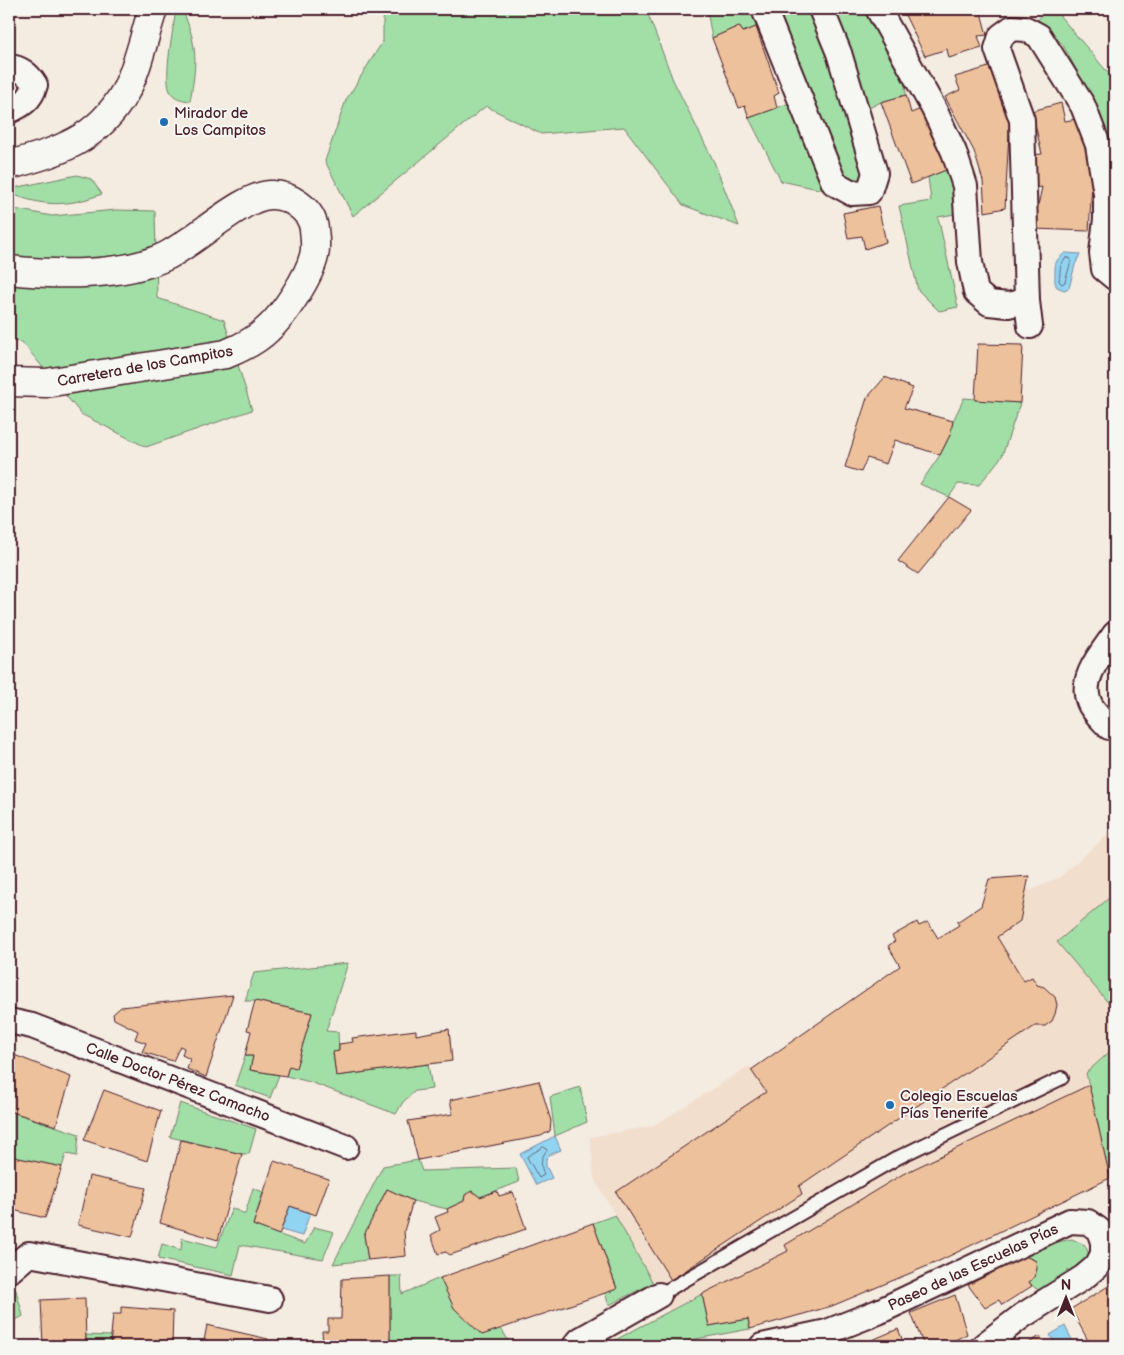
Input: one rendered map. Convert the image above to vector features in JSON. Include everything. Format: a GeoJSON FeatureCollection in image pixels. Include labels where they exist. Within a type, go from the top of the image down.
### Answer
{"type":"FeatureCollection","features":[{"type":"Feature","properties":{"kind":"main road"},"geometry":{"type":"LineString","coordinates":[[9,165],[38,158],[71,145],[104,122],[125,92],[153,9]]}},
{"type":"Feature","properties":{"kind":"main road","name":"Carretera de los Campitos"},"geometry":{"type":"LineString","coordinates":[[9,270],[33,273],[95,272],[119,270],[145,264],[166,257],[190,243],[243,204],[256,197],[270,195],[280,196],[302,207],[310,216],[314,228],[315,254],[298,290],[270,328],[256,340],[226,354],[46,383],[9,382]]}},
{"type":"Feature","properties":{"kind":"street"},"geometry":{"type":"LineString","coordinates":[[764,9],[834,183],[852,193],[869,192],[874,173],[838,54],[821,9]]}},
{"type":"Feature","properties":{"kind":"street"},"geometry":{"type":"LineString","coordinates":[[878,9],[934,109],[954,152],[965,186],[970,262],[976,292],[989,303],[1008,306],[1027,301]]}},
{"type":"Feature","properties":{"kind":"street"},"geometry":{"type":"LineString","coordinates":[[1030,326],[1027,301],[1022,120],[997,48],[1001,36],[1012,28],[1026,29],[1039,36],[1083,106],[1098,145],[1106,194],[1106,219],[1102,254],[1104,269],[1115,278]]}},
{"type":"Feature","properties":{"kind":"street"},"geometry":{"type":"LineString","coordinates":[[9,67],[14,67],[28,74],[35,85],[32,96],[21,106],[9,111]]}},
{"type":"Feature","properties":{"kind":"street"},"geometry":{"type":"LineString","coordinates":[[1115,634],[1095,664],[1086,684],[1089,703],[1109,727],[1115,727]]}},
{"type":"Feature","properties":{"kind":"street","name":"Calle Doctor Pérez Camacho"},"geometry":{"type":"LineString","coordinates":[[9,1021],[32,1026],[346,1147]]}},
{"type":"Feature","properties":{"kind":"street","name":"Paseo de las Escuelas Pías"},"geometry":{"type":"LineString","coordinates":[[762,1346],[827,1332],[878,1312],[1070,1221],[1088,1222],[1099,1230],[1103,1242],[1103,1254],[1097,1266],[1084,1277],[1022,1316],[982,1346]]}},
{"type":"Feature","properties":{"kind":"street"},"geometry":{"type":"LineString","coordinates":[[9,1271],[19,1252],[270,1299]]}},
{"type":"Feature","properties":{"kind":"street"},"geometry":{"type":"LineString","coordinates":[[575,1346],[580,1340],[659,1295]]}},
{"type":"Feature","properties":{"kind":"lane"},"geometry":{"type":"LineString","coordinates":[[659,1295],[899,1158],[1062,1078]]}},
{"type":"Feature","properties":{"kind":"shaded area","name":"Colegio Escuelas Pías Tenerife"},"geometry":{"type":"Polygon","coordinates":[[[1115,828],[1115,1047],[1086,1073],[1089,1085],[937,1262],[832,1306],[750,1329],[658,1346],[604,1346],[669,1310],[594,1178],[590,1137],[653,1126],[749,1066],[752,1069],[900,966],[888,946],[895,941],[892,936],[917,922],[919,926],[928,922],[938,938],[958,925],[957,922],[981,906],[989,879],[1029,876],[1027,889],[1032,890],[1060,877],[1115,828]]]}},
{"type":"Feature","properties":{"kind":"green space"},"geometry":{"type":"Polygon","coordinates":[[[176,9],[182,9],[191,33],[195,54],[190,101],[174,96],[168,84],[168,63],[176,9]]]}},
{"type":"Feature","properties":{"kind":"green space"},"geometry":{"type":"Polygon","coordinates":[[[383,9],[646,9],[673,80],[714,162],[739,226],[683,205],[624,127],[541,134],[486,106],[353,216],[325,161],[346,100],[383,41],[383,9]]]}},
{"type":"Feature","properties":{"kind":"green space"},"geometry":{"type":"Polygon","coordinates":[[[751,9],[756,27],[743,32],[739,26],[712,38],[707,10],[751,9]]]}},
{"type":"Feature","properties":{"kind":"green space"},"geometry":{"type":"Polygon","coordinates":[[[777,9],[814,9],[867,183],[843,180],[777,9]]]}},
{"type":"Feature","properties":{"kind":"green space"},"geometry":{"type":"Polygon","coordinates":[[[832,9],[871,9],[902,63],[906,95],[881,102],[867,109],[832,9]]]}},
{"type":"Feature","properties":{"kind":"green space"},"geometry":{"type":"Polygon","coordinates":[[[1046,9],[1054,9],[1115,81],[1115,264],[1097,123],[1078,73],[1063,45],[1046,27],[1037,21],[1046,9]]]}},
{"type":"Feature","properties":{"kind":"green space"},"geometry":{"type":"Polygon","coordinates":[[[790,103],[823,190],[781,181],[749,118],[790,103]]]}},
{"type":"Feature","properties":{"kind":"green space"},"geometry":{"type":"Polygon","coordinates":[[[951,168],[960,213],[938,217],[958,307],[939,311],[918,290],[899,206],[931,201],[928,177],[951,168]]]}},
{"type":"Feature","properties":{"kind":"green space"},"geometry":{"type":"Polygon","coordinates":[[[77,175],[91,179],[102,194],[78,201],[56,204],[33,201],[9,193],[9,189],[77,175]]]}},
{"type":"Feature","properties":{"kind":"green space"},"geometry":{"type":"Polygon","coordinates":[[[9,208],[52,216],[116,210],[155,211],[157,298],[224,320],[252,410],[146,447],[81,414],[22,342],[9,341],[9,208]]]}},
{"type":"Feature","properties":{"kind":"green space"},"geometry":{"type":"Polygon","coordinates":[[[964,398],[1020,403],[1002,456],[979,485],[958,484],[949,497],[920,484],[940,455],[964,398]]]}},
{"type":"Feature","properties":{"kind":"green space"},"geometry":{"type":"Polygon","coordinates":[[[1115,893],[1115,1011],[1057,942],[1115,893]]]}},
{"type":"Feature","properties":{"kind":"green space"},"geometry":{"type":"Polygon","coordinates":[[[348,963],[326,1031],[338,1032],[339,1051],[333,1052],[336,1076],[428,1064],[432,1089],[415,1091],[403,1102],[396,1114],[310,1082],[286,1076],[289,1066],[296,1067],[312,1013],[255,1001],[245,1001],[254,973],[348,963]]]}},
{"type":"Feature","properties":{"kind":"green space"},"geometry":{"type":"Polygon","coordinates":[[[1115,1047],[1115,1191],[1110,1178],[1086,1073],[1115,1047]]]}},
{"type":"Feature","properties":{"kind":"green space"},"geometry":{"type":"Polygon","coordinates":[[[245,1056],[253,1056],[250,1070],[279,1075],[270,1098],[235,1085],[245,1056]]]}},
{"type":"Feature","properties":{"kind":"green space"},"geometry":{"type":"Polygon","coordinates":[[[580,1087],[587,1122],[555,1136],[550,1097],[580,1087]]]}},
{"type":"Feature","properties":{"kind":"green space"},"geometry":{"type":"Polygon","coordinates":[[[180,1103],[256,1129],[249,1154],[170,1137],[180,1103]]]}},
{"type":"Feature","properties":{"kind":"green space"},"geometry":{"type":"Polygon","coordinates":[[[9,1111],[79,1134],[77,1156],[66,1154],[62,1167],[9,1156],[9,1111]]]}},
{"type":"Feature","properties":{"kind":"green space"},"geometry":{"type":"Polygon","coordinates":[[[418,1160],[422,1171],[516,1168],[519,1182],[480,1197],[471,1191],[465,1195],[464,1201],[447,1209],[413,1201],[387,1189],[364,1235],[368,1260],[333,1264],[383,1166],[418,1160]]]}},
{"type":"Feature","properties":{"kind":"green space"},"geometry":{"type":"Polygon","coordinates":[[[253,1188],[263,1192],[253,1225],[305,1244],[314,1227],[334,1232],[323,1259],[240,1245],[233,1275],[158,1259],[162,1244],[181,1250],[182,1238],[217,1247],[232,1208],[245,1214],[253,1188]]]}},
{"type":"Feature","properties":{"kind":"green space"},"geometry":{"type":"Polygon","coordinates":[[[615,1215],[653,1283],[609,1305],[605,1293],[617,1288],[593,1223],[615,1215]]]}},
{"type":"Feature","properties":{"kind":"green space"},"geometry":{"type":"Polygon","coordinates":[[[1072,1239],[1085,1245],[1089,1254],[1081,1266],[1041,1291],[1035,1288],[1029,1282],[1036,1273],[1036,1261],[1025,1256],[1053,1243],[1072,1239]]]}},
{"type":"Feature","properties":{"kind":"green space"},"geometry":{"type":"Polygon","coordinates":[[[390,1276],[401,1276],[402,1294],[440,1278],[501,1328],[509,1342],[508,1346],[429,1346],[400,1340],[392,1346],[386,1346],[390,1342],[390,1276]]]}},
{"type":"Feature","properties":{"kind":"green space"},"geometry":{"type":"Polygon","coordinates":[[[16,1290],[23,1316],[9,1324],[9,1295],[16,1290]]]}},
{"type":"Feature","properties":{"kind":"green space"},"geometry":{"type":"Polygon","coordinates":[[[702,1294],[709,1326],[748,1319],[750,1329],[658,1346],[604,1346],[702,1294]]]}},
{"type":"Feature","properties":{"kind":"green space"},"geometry":{"type":"Polygon","coordinates":[[[86,1335],[111,1336],[110,1346],[86,1346],[86,1335]]]}},
{"type":"Feature","properties":{"kind":"water"},"geometry":{"type":"Polygon","coordinates":[[[1065,253],[1080,254],[1069,288],[1064,290],[1056,285],[1055,271],[1056,262],[1065,253]]]}},
{"type":"Feature","properties":{"kind":"water"},"geometry":{"type":"Polygon","coordinates":[[[555,1136],[561,1150],[551,1154],[546,1159],[546,1166],[552,1178],[536,1185],[520,1154],[555,1136]]]}},
{"type":"Feature","properties":{"kind":"water"},"geometry":{"type":"Polygon","coordinates":[[[290,1206],[310,1213],[302,1236],[281,1230],[290,1206]]]}},
{"type":"Feature","properties":{"kind":"water"},"geometry":{"type":"Polygon","coordinates":[[[1065,1326],[1075,1346],[1056,1346],[1050,1335],[1065,1326]]]}},
{"type":"Feature","properties":{"kind":"building"},"geometry":{"type":"Polygon","coordinates":[[[902,9],[980,9],[987,35],[978,36],[982,48],[949,58],[947,49],[925,56],[902,9]]]}},
{"type":"Feature","properties":{"kind":"building"},"geometry":{"type":"Polygon","coordinates":[[[739,26],[743,32],[756,27],[779,93],[774,96],[777,108],[749,118],[745,106],[739,108],[712,38],[739,26]]]}},
{"type":"Feature","properties":{"kind":"building"},"geometry":{"type":"Polygon","coordinates":[[[992,66],[1010,113],[1005,208],[985,212],[983,181],[974,151],[945,97],[960,90],[955,77],[992,66]]]}},
{"type":"Feature","properties":{"kind":"building"},"geometry":{"type":"Polygon","coordinates":[[[906,95],[911,113],[926,107],[951,168],[911,184],[881,102],[906,95]]]}},
{"type":"Feature","properties":{"kind":"building"},"geometry":{"type":"Polygon","coordinates":[[[1061,103],[1065,121],[1087,117],[1092,185],[1089,231],[1033,229],[1042,187],[1035,188],[1032,155],[1042,154],[1032,111],[1061,103]]]}},
{"type":"Feature","properties":{"kind":"building"},"geometry":{"type":"Polygon","coordinates":[[[878,206],[886,242],[865,249],[862,236],[848,238],[843,213],[878,206]]]}},
{"type":"Feature","properties":{"kind":"building"},"geometry":{"type":"Polygon","coordinates":[[[978,344],[1023,345],[1020,403],[975,400],[978,344]]]}},
{"type":"Feature","properties":{"kind":"building"},"geometry":{"type":"Polygon","coordinates":[[[885,377],[913,388],[904,408],[953,421],[950,435],[940,455],[895,440],[886,464],[867,458],[861,472],[845,467],[867,398],[885,377]]]}},
{"type":"Feature","properties":{"kind":"building"},"geometry":{"type":"Polygon","coordinates":[[[949,497],[971,510],[918,574],[898,561],[949,497]]]}},
{"type":"Feature","properties":{"kind":"building"},"geometry":{"type":"Polygon","coordinates":[[[1029,876],[1020,921],[997,937],[1024,981],[1032,977],[1037,985],[1044,987],[1055,997],[1057,1005],[1052,1021],[1045,1026],[1035,1026],[799,1186],[802,1194],[671,1280],[616,1192],[766,1092],[751,1070],[900,966],[888,946],[895,941],[892,936],[917,922],[919,926],[928,922],[938,938],[959,925],[957,922],[981,906],[989,879],[1029,876]]]}},
{"type":"Feature","properties":{"kind":"building"},"geometry":{"type":"Polygon","coordinates":[[[233,995],[206,1077],[187,1069],[190,1059],[182,1055],[184,1048],[180,1046],[173,1061],[142,1052],[146,1043],[135,1039],[138,1031],[114,1019],[113,1014],[121,1007],[233,995]]]}},
{"type":"Feature","properties":{"kind":"building"},"geometry":{"type":"Polygon","coordinates":[[[255,1001],[312,1013],[296,1068],[289,1066],[286,1076],[250,1070],[253,1056],[245,1056],[251,1031],[247,1030],[255,1001]]]}},
{"type":"Feature","properties":{"kind":"building"},"geometry":{"type":"Polygon","coordinates":[[[449,1029],[452,1061],[336,1076],[333,1052],[339,1051],[339,1044],[353,1042],[352,1038],[416,1030],[416,1035],[449,1029]]]}},
{"type":"Feature","properties":{"kind":"building"},"geometry":{"type":"Polygon","coordinates":[[[9,1053],[71,1077],[56,1126],[9,1111],[9,1053]]]}},
{"type":"Feature","properties":{"kind":"building"},"geometry":{"type":"Polygon","coordinates":[[[539,1081],[551,1121],[550,1131],[541,1136],[418,1160],[408,1121],[453,1114],[450,1100],[539,1081]]]}},
{"type":"Feature","properties":{"kind":"building"},"geometry":{"type":"Polygon","coordinates":[[[1089,1085],[1110,1178],[937,1262],[832,1306],[750,1329],[748,1319],[709,1326],[702,1294],[788,1251],[785,1245],[903,1174],[1089,1085]]]}},
{"type":"Feature","properties":{"kind":"building"},"geometry":{"type":"Polygon","coordinates":[[[104,1090],[161,1111],[147,1161],[84,1140],[104,1090]]]}},
{"type":"Feature","properties":{"kind":"building"},"geometry":{"type":"Polygon","coordinates":[[[181,1140],[242,1154],[218,1240],[160,1223],[181,1140]]]}},
{"type":"Feature","properties":{"kind":"building"},"geometry":{"type":"Polygon","coordinates":[[[9,1156],[62,1167],[45,1218],[9,1209],[9,1156]]]}},
{"type":"Feature","properties":{"kind":"building"},"geometry":{"type":"Polygon","coordinates":[[[274,1161],[329,1179],[316,1215],[290,1206],[279,1235],[253,1225],[274,1161]]]}},
{"type":"Feature","properties":{"kind":"building"},"geometry":{"type":"Polygon","coordinates":[[[89,1176],[146,1188],[132,1237],[78,1225],[89,1176]]]}},
{"type":"Feature","properties":{"kind":"building"},"geometry":{"type":"Polygon","coordinates":[[[387,1189],[413,1201],[404,1231],[406,1256],[368,1260],[364,1235],[387,1189]]]}},
{"type":"Feature","properties":{"kind":"building"},"geometry":{"type":"Polygon","coordinates":[[[472,1191],[480,1197],[497,1191],[499,1196],[513,1192],[526,1229],[450,1255],[446,1252],[438,1254],[431,1235],[440,1230],[435,1217],[448,1212],[447,1209],[464,1201],[465,1195],[472,1191]]]}},
{"type":"Feature","properties":{"kind":"building"},"geometry":{"type":"Polygon","coordinates":[[[593,1223],[617,1289],[482,1335],[454,1308],[440,1278],[593,1223]]]}},
{"type":"Feature","properties":{"kind":"building"},"geometry":{"type":"Polygon","coordinates":[[[1025,1256],[1036,1261],[1037,1268],[1034,1278],[1029,1282],[1032,1286],[1002,1305],[999,1300],[985,1308],[968,1285],[1025,1256]]]}},
{"type":"Feature","properties":{"kind":"building"},"geometry":{"type":"Polygon","coordinates":[[[390,1276],[390,1342],[386,1346],[323,1346],[322,1331],[328,1331],[328,1319],[341,1319],[342,1279],[390,1276]]]}},
{"type":"Feature","properties":{"kind":"building"},"geometry":{"type":"Polygon","coordinates":[[[1115,1282],[1115,1345],[1091,1346],[1071,1309],[1115,1282]]]}},
{"type":"Feature","properties":{"kind":"building"},"geometry":{"type":"Polygon","coordinates":[[[955,1295],[967,1334],[943,1346],[924,1346],[911,1313],[955,1295]]]}},
{"type":"Feature","properties":{"kind":"building"},"geometry":{"type":"Polygon","coordinates":[[[85,1298],[86,1346],[43,1346],[41,1300],[85,1298]]]}},
{"type":"Feature","properties":{"kind":"building"},"geometry":{"type":"Polygon","coordinates":[[[121,1307],[173,1311],[172,1346],[110,1346],[113,1314],[121,1314],[121,1307]]]}},
{"type":"Feature","properties":{"kind":"building"},"geometry":{"type":"Polygon","coordinates":[[[207,1325],[268,1339],[266,1346],[203,1346],[207,1325]]]}},
{"type":"Feature","properties":{"kind":"building"},"geometry":{"type":"Polygon","coordinates":[[[898,1329],[905,1346],[858,1346],[898,1329]]]}},
{"type":"Feature","properties":{"kind":"building"},"geometry":{"type":"Polygon","coordinates":[[[9,1330],[16,1346],[9,1346],[9,1330]]]}},
{"type":"Feature","properties":{"kind":"building"},"geometry":{"type":"Polygon","coordinates":[[[1040,1336],[1046,1346],[1024,1346],[1040,1336]]]}},
{"type":"Feature","properties":{"kind":"place","name":"Mirador de Los Campitos"},"geometry":{"type":"Point","coordinates":[164,122]}},
{"type":"Feature","properties":{"kind":"place","name":"Colegio Escuelas Pías Tenerife"},"geometry":{"type":"Point","coordinates":[890,1105]}}]}
